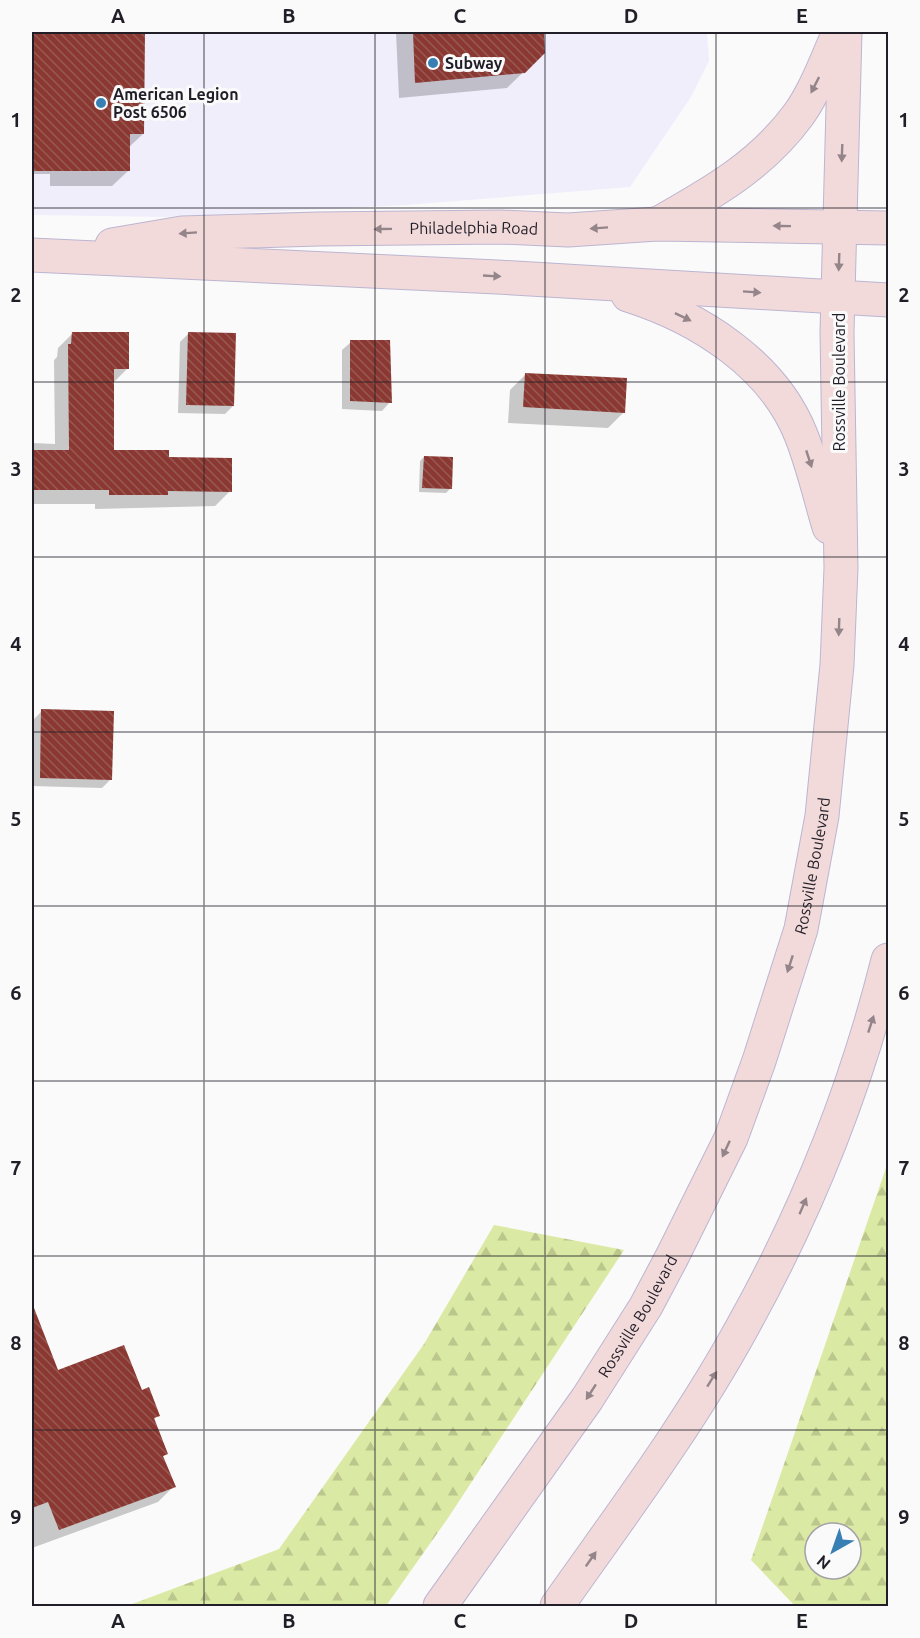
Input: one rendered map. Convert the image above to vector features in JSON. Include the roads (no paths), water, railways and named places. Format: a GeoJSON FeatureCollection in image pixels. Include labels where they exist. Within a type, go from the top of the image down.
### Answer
{"type":"FeatureCollection","features":[{"type":"Feature","properties":{"kind":"main road"},"geometry":{"type":"LineString","coordinates":[[657,224],[717,190],[749,168],[778,140],[800,113],[839,32]]}},
{"type":"Feature","properties":{"kind":"main road","name":"Rossville Boulevard"},"geometry":{"type":"LineString","coordinates":[[440,1606],[587,1399],[640,1315],[698,1208],[731,1138],[759,1061],[801,930],[822,816],[837,665],[841,568],[838,297],[845,32]]}},
{"type":"Feature","properties":{"kind":"main road","name":"Philadelphia Road"},"geometry":{"type":"LineString","coordinates":[[46,255],[182,233],[500,227],[568,230],[657,224],[888,228]]}},
{"type":"Feature","properties":{"kind":"main road","name":"Philadelphia Road"},"geometry":{"type":"LineString","coordinates":[[46,255],[589,282],[888,300]]}},
{"type":"Feature","properties":{"kind":"main road"},"geometry":{"type":"LineString","coordinates":[[589,282],[645,300],[688,318],[753,367],[786,405],[801,434],[841,568]]}},
{"type":"Feature","properties":{"kind":"main road"},"geometry":{"type":"LineString","coordinates":[[557,1606],[700,1398],[742,1328],[774,1268],[801,1212],[844,1107],[874,1015],[888,960]]}},
{"type":"Feature","properties":{"kind":"place","name":"Subway"},"geometry":{"type":"Point","coordinates":[433,63]}},
{"type":"Feature","properties":{"kind":"place","name":"American Legion Post 6506"},"geometry":{"type":"Point","coordinates":[101,103]}}]}
